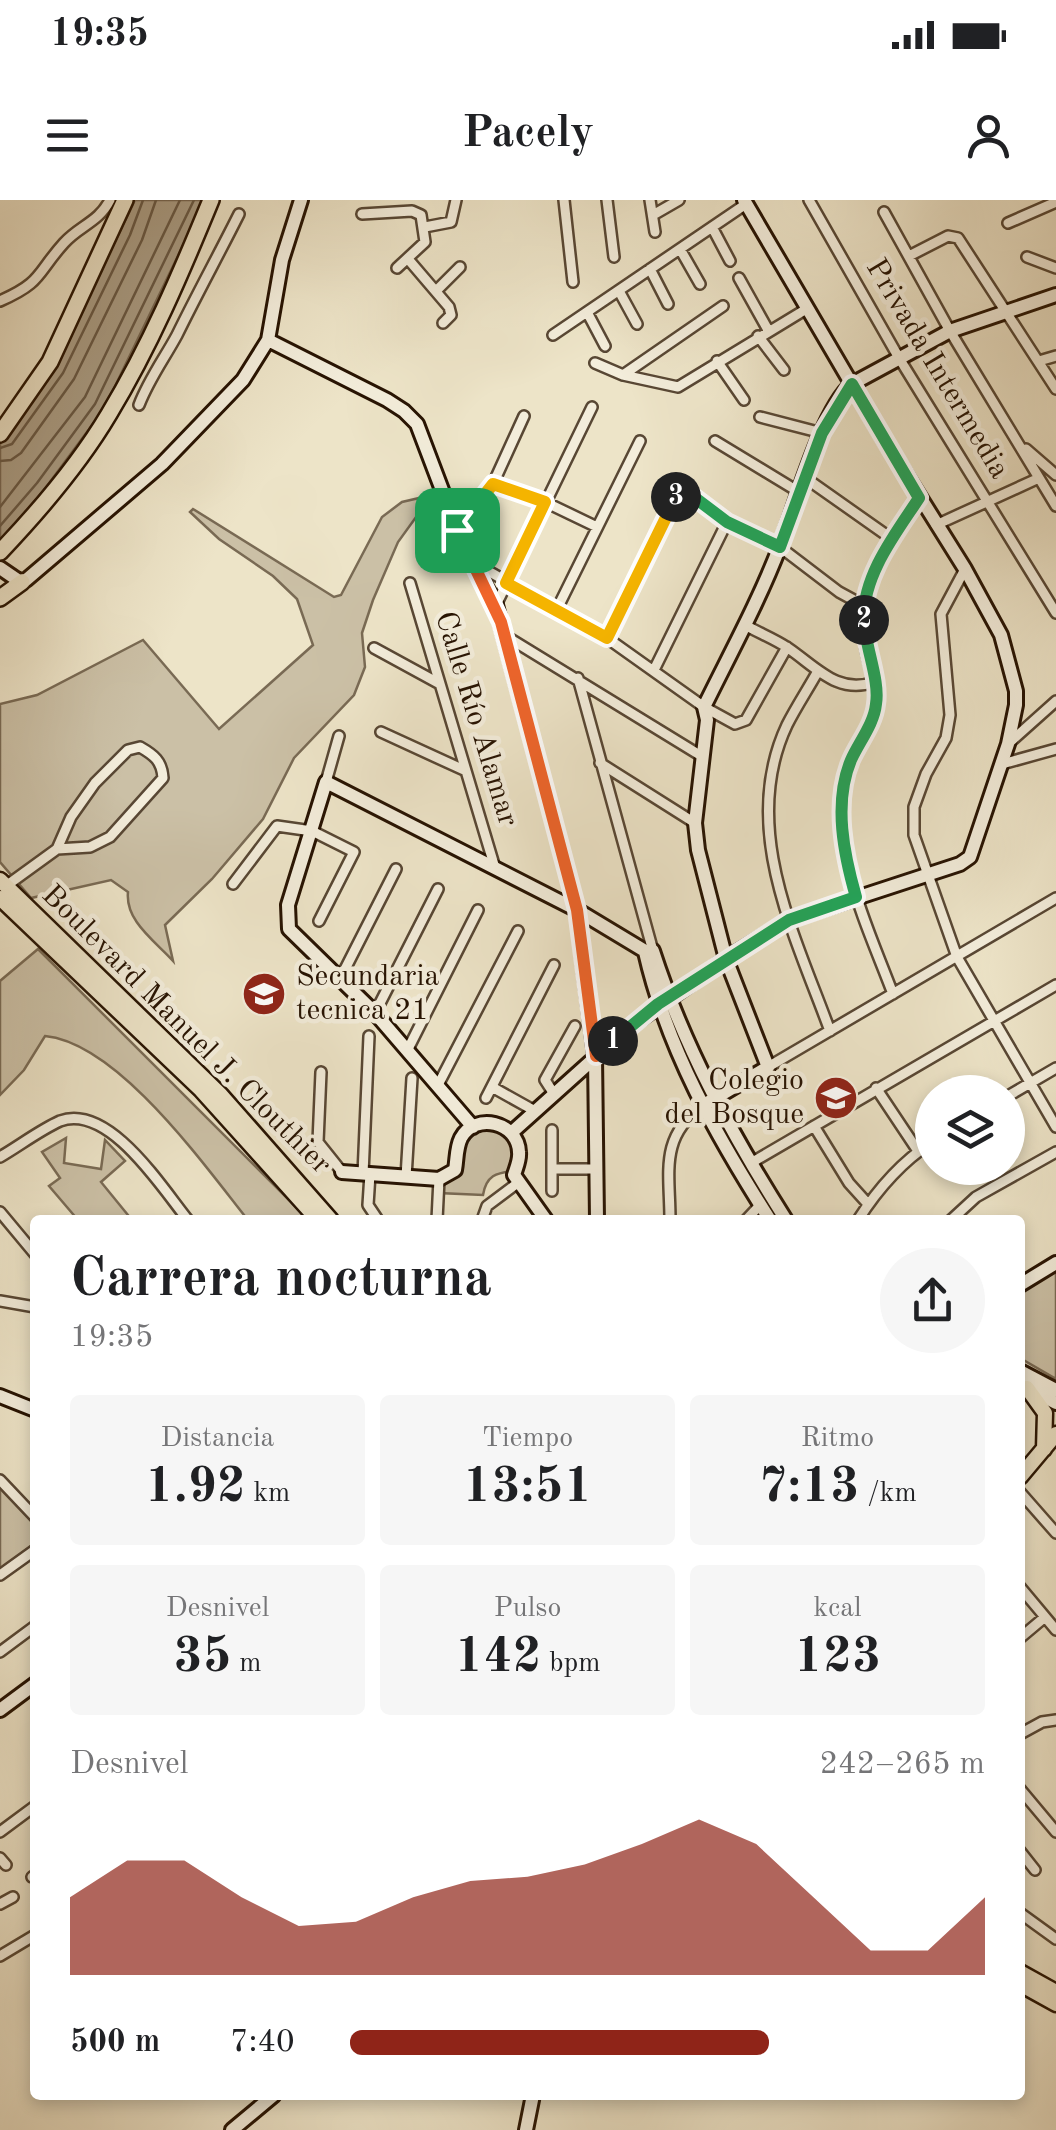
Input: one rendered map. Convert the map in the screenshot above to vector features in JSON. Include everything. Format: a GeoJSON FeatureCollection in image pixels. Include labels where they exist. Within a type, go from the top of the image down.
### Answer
{"type":"FeatureCollection","features":[{"type":"Feature","properties":{"kind":"highway"},"geometry":{"type":"LineString","coordinates":[[2,431],[50,362],[125,200]]}},
{"type":"Feature","properties":{"kind":"highway"},"geometry":{"type":"LineString","coordinates":[[0,569],[5,547],[85,450],[109,414],[177,284],[211,200]]}},
{"type":"Feature","properties":{"kind":"highway"},"geometry":{"type":"LineString","coordinates":[[0,598],[22,582]]}},
{"type":"Feature","properties":{"kind":"main road","name":"Boulevard Manuel J. Clouthier"},"geometry":{"type":"LineString","coordinates":[[2,888],[201,1090],[314,1215]]}},
{"type":"Feature","properties":{"kind":"main road","name":"Boulevard Manuel J. Clouthier"},"geometry":{"type":"LineString","coordinates":[[2,888],[221,1096],[327,1215]]}},
{"type":"Feature","properties":{"kind":"main road"},"geometry":{"type":"LineString","coordinates":[[1025,1387],[1046,1413],[1044,1449]]}},
{"type":"Feature","properties":{"kind":"main road"},"geometry":{"type":"LineString","coordinates":[[1025,1471],[1056,1434]]}},
{"type":"Feature","properties":{"kind":"main road"},"geometry":{"type":"LineString","coordinates":[[1025,1975],[1056,1992]]}},
{"type":"Feature","properties":{"kind":"main road"},"geometry":{"type":"LineString","coordinates":[[1025,1987],[1056,2004]]}},
{"type":"Feature","properties":{"kind":"street"},"geometry":{"type":"LineString","coordinates":[[0,297],[17,293],[42,275],[62,245],[97,219],[110,200]]}},
{"type":"Feature","properties":{"kind":"street"},"geometry":{"type":"LineString","coordinates":[[0,569],[22,582],[162,464],[243,380],[268,340],[282,260],[301,200]]}},
{"type":"Feature","properties":{"kind":"street"},"geometry":{"type":"LineString","coordinates":[[425,227],[451,222],[456,200]]}},
{"type":"Feature","properties":{"kind":"street"},"geometry":{"type":"LineString","coordinates":[[564,200],[573,282]]}},
{"type":"Feature","properties":{"kind":"street"},"geometry":{"type":"LineString","coordinates":[[607,200],[614,257]]}},
{"type":"Feature","properties":{"kind":"street"},"geometry":{"type":"LineString","coordinates":[[650,200],[655,232]]}},
{"type":"Feature","properties":{"kind":"street"},"geometry":{"type":"LineString","coordinates":[[653,215],[679,200]]}},
{"type":"Feature","properties":{"kind":"street","name":"Privada Intermedia"},"geometry":{"type":"LineString","coordinates":[[810,200],[899,358],[1056,614]]}},
{"type":"Feature","properties":{"kind":"street"},"geometry":{"type":"LineString","coordinates":[[511,1133],[663,1001],[789,920],[970,858],[1008,744],[1016,704],[1001,635],[745,202],[553,335]]}},
{"type":"Feature","properties":{"kind":"street"},"geometry":{"type":"LineString","coordinates":[[1008,223],[1056,202]]}},
{"type":"Feature","properties":{"kind":"street"},"geometry":{"type":"LineString","coordinates":[[362,214],[416,211],[421,215],[425,242],[398,268]]}},
{"type":"Feature","properties":{"kind":"street"},"geometry":{"type":"LineString","coordinates":[[884,212],[1056,506]]}},
{"type":"Feature","properties":{"kind":"street"},"geometry":{"type":"LineString","coordinates":[[139,405],[240,214]]}},
{"type":"Feature","properties":{"kind":"street"},"geometry":{"type":"LineString","coordinates":[[712,227],[730,261]]}},
{"type":"Feature","properties":{"kind":"street"},"geometry":{"type":"LineString","coordinates":[[909,256],[948,236],[958,238],[1056,390]]}},
{"type":"Feature","properties":{"kind":"street"},"geometry":{"type":"LineString","coordinates":[[680,249],[700,284]]}},
{"type":"Feature","properties":{"kind":"street"},"geometry":{"type":"LineString","coordinates":[[1026,257],[1056,268]]}},
{"type":"Feature","properties":{"kind":"street"},"geometry":{"type":"LineString","coordinates":[[408,258],[451,310],[443,323]]}},
{"type":"Feature","properties":{"kind":"street"},"geometry":{"type":"LineString","coordinates":[[437,290],[460,267]]}},
{"type":"Feature","properties":{"kind":"street"},"geometry":{"type":"LineString","coordinates":[[650,270],[668,304]]}},
{"type":"Feature","properties":{"kind":"street"},"geometry":{"type":"LineString","coordinates":[[739,278],[784,370]]}},
{"type":"Feature","properties":{"kind":"street"},"geometry":{"type":"LineString","coordinates":[[177,284],[195,296]]}},
{"type":"Feature","properties":{"kind":"street"},"geometry":{"type":"LineString","coordinates":[[619,290],[637,324]]}},
{"type":"Feature","properties":{"kind":"street"},"geometry":{"type":"LineString","coordinates":[[768,1068],[726,959],[702,875],[695,822],[708,720],[704,706],[780,547],[822,433],[852,384],[950,330],[1056,295]]}},
{"type":"Feature","properties":{"kind":"street"},"geometry":{"type":"LineString","coordinates":[[622,375],[723,306]]}},
{"type":"Feature","properties":{"kind":"street"},"geometry":{"type":"LineString","coordinates":[[595,362],[622,375],[678,387],[808,308]]}},
{"type":"Feature","properties":{"kind":"street"},"geometry":{"type":"LineString","coordinates":[[587,312],[605,346]]}},
{"type":"Feature","properties":{"kind":"street"},"geometry":{"type":"LineString","coordinates":[[268,340],[404,411],[423,437],[457,530],[496,605],[577,910],[596,1056],[597,1215]]}},
{"type":"Feature","properties":{"kind":"street"},"geometry":{"type":"LineString","coordinates":[[1039,361],[1056,356]]}},
{"type":"Feature","properties":{"kind":"street"},"geometry":{"type":"LineString","coordinates":[[718,360],[744,400]]}},
{"type":"Feature","properties":{"kind":"street"},"geometry":{"type":"LineString","coordinates":[[496,605],[592,407]]}},
{"type":"Feature","properties":{"kind":"street"},"geometry":{"type":"LineString","coordinates":[[457,530],[493,484],[524,416]]}},
{"type":"Feature","properties":{"kind":"street"},"geometry":{"type":"LineString","coordinates":[[760,417],[822,433]]}},
{"type":"Feature","properties":{"kind":"street"},"geometry":{"type":"LineString","coordinates":[[715,440],[799,492]]}},
{"type":"Feature","properties":{"kind":"street"},"geometry":{"type":"LineString","coordinates":[[556,609],[640,441]]}},
{"type":"Feature","properties":{"kind":"street"},"geometry":{"type":"LineString","coordinates":[[1020,444],[1056,475]]}},
{"type":"Feature","properties":{"kind":"street"},"geometry":{"type":"LineString","coordinates":[[804,477],[892,539]]}},
{"type":"Feature","properties":{"kind":"street"},"geometry":{"type":"LineString","coordinates":[[936,525],[1039,478]]}},
{"type":"Feature","properties":{"kind":"street"},"geometry":{"type":"LineString","coordinates":[[493,484],[545,502],[597,527]]}},
{"type":"Feature","properties":{"kind":"street"},"geometry":{"type":"LineString","coordinates":[[607,638],[676,496],[682,491],[727,522],[780,547],[839,592],[863,605]]}},
{"type":"Feature","properties":{"kind":"street"},"geometry":{"type":"LineString","coordinates":[[894,994],[856,897],[846,861],[842,824],[850,763],[876,709],[863,605],[892,539],[919,498]]}},
{"type":"Feature","properties":{"kind":"street"},"geometry":{"type":"LineString","coordinates":[[654,670],[727,522]]}},
{"type":"Feature","properties":{"kind":"street"},"geometry":{"type":"LineString","coordinates":[[471,562],[607,638],[734,724],[741,724],[787,647]]}},
{"type":"Feature","properties":{"kind":"street"},"geometry":{"type":"LineString","coordinates":[[965,569],[941,614],[951,701],[946,738],[914,806],[914,835],[957,957],[1056,1127]]}},
{"type":"Feature","properties":{"kind":"street","name":"Calle Río Alamar"},"geometry":{"type":"LineString","coordinates":[[410,584],[494,868]]}},
{"type":"Feature","properties":{"kind":"street"},"geometry":{"type":"LineString","coordinates":[[745,625],[787,647],[846,687],[874,682]]}},
{"type":"Feature","properties":{"kind":"street"},"geometry":{"type":"LineString","coordinates":[[504,635],[703,756]]}},
{"type":"Feature","properties":{"kind":"street"},"geometry":{"type":"LineString","coordinates":[[374,648],[440,684]]}},
{"type":"Feature","properties":{"kind":"street"},"geometry":{"type":"LineString","coordinates":[[818,671],[786,728],[770,794],[769,836],[776,884],[830,1030]]}},
{"type":"Feature","properties":{"kind":"street"},"geometry":{"type":"LineString","coordinates":[[578,678],[663,1001],[708,1102],[766,1201],[781,1215]]}},
{"type":"Feature","properties":{"kind":"street"},"geometry":{"type":"LineString","coordinates":[[1008,744],[1056,701]]}},
{"type":"Feature","properties":{"kind":"street"},"geometry":{"type":"LineString","coordinates":[[380,732],[466,771]]}},
{"type":"Feature","properties":{"kind":"street"},"geometry":{"type":"LineString","coordinates":[[339,736],[288,905],[286,924],[375,1013],[473,1127]]}},
{"type":"Feature","properties":{"kind":"street"},"geometry":{"type":"LineString","coordinates":[[2,888],[57,848],[71,817],[94,783],[128,750],[140,747],[154,754],[162,766],[163,778],[110,837],[90,847],[57,848]]}},
{"type":"Feature","properties":{"kind":"street"},"geometry":{"type":"LineString","coordinates":[[1002,764],[1056,750]]}},
{"type":"Feature","properties":{"kind":"street"},"geometry":{"type":"LineString","coordinates":[[600,762],[695,822]]}},
{"type":"Feature","properties":{"kind":"street"},"geometry":{"type":"LineString","coordinates":[[326,782],[648,946]]}},
{"type":"Feature","properties":{"kind":"street"},"geometry":{"type":"LineString","coordinates":[[233,884],[277,826],[312,830],[354,852],[318,921]]}},
{"type":"Feature","properties":{"kind":"street"},"geometry":{"type":"LineString","coordinates":[[340,979],[396,868]]}},
{"type":"Feature","properties":{"kind":"street"},"geometry":{"type":"LineString","coordinates":[[375,1013],[438,889]]}},
{"type":"Feature","properties":{"kind":"street"},"geometry":{"type":"LineString","coordinates":[[670,1215],[669,1158],[675,1131],[708,1102],[1056,898]]}},
{"type":"Feature","properties":{"kind":"street"},"geometry":{"type":"LineString","coordinates":[[408,1050],[478,910]]}},
{"type":"Feature","properties":{"kind":"street"},"geometry":{"type":"LineString","coordinates":[[438,1084],[518,931]]}},
{"type":"Feature","properties":{"kind":"street"},"geometry":{"type":"LineString","coordinates":[[486,1098],[554,966]]}},
{"type":"Feature","properties":{"kind":"street"},"geometry":{"type":"LineString","coordinates":[[750,1162],[1056,985]]}},
{"type":"Feature","properties":{"kind":"street"},"geometry":{"type":"LineString","coordinates":[[554,1094],[545,1080],[575,1026]]}},
{"type":"Feature","properties":{"kind":"street"},"geometry":{"type":"LineString","coordinates":[[369,1036],[366,1174],[368,1205],[375,1215]]}},
{"type":"Feature","properties":{"kind":"street"},"geometry":{"type":"LineString","coordinates":[[1025,1086],[1056,1068]]}},
{"type":"Feature","properties":{"kind":"street"},"geometry":{"type":"LineString","coordinates":[[320,1072],[318,1142],[342,1172],[439,1179],[455,1170],[460,1140],[473,1127],[495,1124],[511,1133],[520,1154],[514,1175],[541,1215]]}},
{"type":"Feature","properties":{"kind":"street"},"geometry":{"type":"LineString","coordinates":[[406,1177],[412,1078]]}},
{"type":"Feature","properties":{"kind":"street"},"geometry":{"type":"LineString","coordinates":[[492,1087],[536,1111]]}},
{"type":"Feature","properties":{"kind":"street"},"geometry":{"type":"LineString","coordinates":[[876,1088],[915,1147]]}},
{"type":"Feature","properties":{"kind":"street"},"geometry":{"type":"LineString","coordinates":[[708,1102],[750,1162],[769,1215]]}},
{"type":"Feature","properties":{"kind":"street"},"geometry":{"type":"LineString","coordinates":[[0,1157],[62,1121],[91,1121],[130,1149],[184,1215]]}},
{"type":"Feature","properties":{"kind":"street"},"geometry":{"type":"LineString","coordinates":[[814,1126],[868,1204]]}},
{"type":"Feature","properties":{"kind":"street"},"geometry":{"type":"LineString","coordinates":[[552,1130],[552,1191]]}},
{"type":"Feature","properties":{"kind":"street"},"geometry":{"type":"LineString","coordinates":[[956,1215],[976,1197],[1056,1152]]}},
{"type":"Feature","properties":{"kind":"street"},"geometry":{"type":"LineString","coordinates":[[861,1215],[915,1155]]}},
{"type":"Feature","properties":{"kind":"street"},"geometry":{"type":"LineString","coordinates":[[552,1169],[598,1169]]}},
{"type":"Feature","properties":{"kind":"street"},"geometry":{"type":"LineString","coordinates":[[437,1215],[439,1179]]}},
{"type":"Feature","properties":{"kind":"street"},"geometry":{"type":"LineString","coordinates":[[484,1215],[487,1206],[518,1182]]}},
{"type":"Feature","properties":{"kind":"street"},"geometry":{"type":"LineString","coordinates":[[751,1215],[766,1201]]}},
{"type":"Feature","properties":{"kind":"street"},"geometry":{"type":"LineString","coordinates":[[0,1212],[30,1248]]}},
{"type":"Feature","properties":{"kind":"street"},"geometry":{"type":"LineString","coordinates":[[1025,1281],[1056,1263]]}},
{"type":"Feature","properties":{"kind":"street"},"geometry":{"type":"LineString","coordinates":[[0,1301],[30,1306]]}},
{"type":"Feature","properties":{"kind":"street"},"geometry":{"type":"LineString","coordinates":[[1025,1374],[1056,1390]]}},
{"type":"Feature","properties":{"kind":"street"},"geometry":{"type":"LineString","coordinates":[[1025,1387],[1056,1403]]}},
{"type":"Feature","properties":{"kind":"street"},"geometry":{"type":"LineString","coordinates":[[0,1396],[30,1408]]}},
{"type":"Feature","properties":{"kind":"street"},"geometry":{"type":"LineString","coordinates":[[0,1480],[30,1512]]}},
{"type":"Feature","properties":{"kind":"street"},"geometry":{"type":"LineString","coordinates":[[1025,1498],[1056,1533]]}},
{"type":"Feature","properties":{"kind":"street"},"geometry":{"type":"LineString","coordinates":[[0,1576],[30,1554]]}},
{"type":"Feature","properties":{"kind":"street"},"geometry":{"type":"LineString","coordinates":[[1025,1593],[1056,1630]]}},
{"type":"Feature","properties":{"kind":"street"},"geometry":{"type":"LineString","coordinates":[[1025,1634],[1045,1617]]}},
{"type":"Feature","properties":{"kind":"street"},"geometry":{"type":"LineString","coordinates":[[0,1652],[30,1630]]}},
{"type":"Feature","properties":{"kind":"street"},"geometry":{"type":"LineString","coordinates":[[0,1710],[30,1688]]}},
{"type":"Feature","properties":{"kind":"street"},"geometry":{"type":"LineString","coordinates":[[1025,1731],[1056,1720]]}},
{"type":"Feature","properties":{"kind":"street"},"geometry":{"type":"LineString","coordinates":[[1025,1795],[1056,1832]]}},
{"type":"Feature","properties":{"kind":"street"},"geometry":{"type":"LineString","coordinates":[[0,1832],[30,1810]]}},
{"type":"Feature","properties":{"kind":"street"},"geometry":{"type":"LineString","coordinates":[[1025,1857],[1035,1870]]}},
{"type":"Feature","properties":{"kind":"street"},"geometry":{"type":"LineString","coordinates":[[0,1904],[12,1896]]}},
{"type":"Feature","properties":{"kind":"street"},"geometry":{"type":"LineString","coordinates":[[1025,1916],[1056,1939]]}},
{"type":"Feature","properties":{"kind":"street"},"geometry":{"type":"LineString","coordinates":[[0,1956],[30,1938]]}},
{"type":"Feature","properties":{"kind":"street"},"geometry":{"type":"LineString","coordinates":[[232,2130],[268,2100]]}},
{"type":"Feature","properties":{"kind":"street"},"geometry":{"type":"LineString","coordinates":[[526,2130],[532,2100]]}},
{"type":"Feature","properties":{"kind":"shaded area"},"geometry":{"type":"Polygon","coordinates":[[[432,495],[398,542],[373,600],[362,633],[365,667],[354,695],[294,758],[263,819],[212,879],[165,925],[173,961],[136,921],[128,892],[111,880],[31,898],[0,862],[0,704],[37,695],[143,640],[219,729],[313,645],[297,599],[190,512],[193,509],[334,597],[341,595],[382,517],[402,502],[432,495]]]}},
{"type":"Feature","properties":{"kind":"shaded area"},"geometry":{"type":"Polygon","coordinates":[[[38,949],[304,1215],[244,1215],[184,1139],[130,1083],[73,1044],[45,1036],[24,1070],[0,1095],[0,981],[38,949]]]}},
{"type":"Feature","properties":{"kind":"shaded area"},"geometry":{"type":"Polygon","coordinates":[[[484,1123],[511,1133],[515,1171],[493,1176],[483,1195],[439,1193],[458,1145],[484,1123]]]}},
{"type":"Feature","properties":{"kind":"shaded area"},"geometry":{"type":"Polygon","coordinates":[[[66,1138],[64,1163],[101,1169],[105,1140],[125,1161],[101,1182],[128,1215],[74,1215],[49,1186],[60,1178],[42,1152],[66,1138]]]}},
{"type":"Feature","properties":{"kind":"shaded area"},"geometry":{"type":"Polygon","coordinates":[[[1056,1271],[1056,1379],[1025,1361],[1025,1288],[1056,1271]]]}},
{"type":"Feature","properties":{"kind":"shaded area"},"geometry":{"type":"Polygon","coordinates":[[[0,1486],[30,1519],[30,1547],[0,1569],[0,1486]]]}},
{"type":"Feature","properties":{"kind":"water"},"geometry":{"type":"Polygon","coordinates":[[[135,200],[205,200],[104,409],[0,542],[0,443],[54,368],[135,200]]]}},
{"type":"Feature","properties":{"kind":"place","name":"Secundaria tecnica 21"},"geometry":{"type":"Point","coordinates":[264,994]}},
{"type":"Feature","properties":{"kind":"place","name":"Colegio del Bosque"},"geometry":{"type":"Point","coordinates":[836,1098]}},
{"type":"Feature","properties":{"kind":"route"},"geometry":{"type":"LineString","coordinates":[[852,384],[919,498],[892,539],[863,605],[866,648],[877,698],[844,786],[842,824],[846,861],[856,897],[789,920],[658,1004],[596,1056],[577,910],[501,622],[457,530],[493,484],[545,502],[506,583],[607,638],[676,496],[682,491],[727,522],[780,547],[822,433],[852,384]]}}]}
